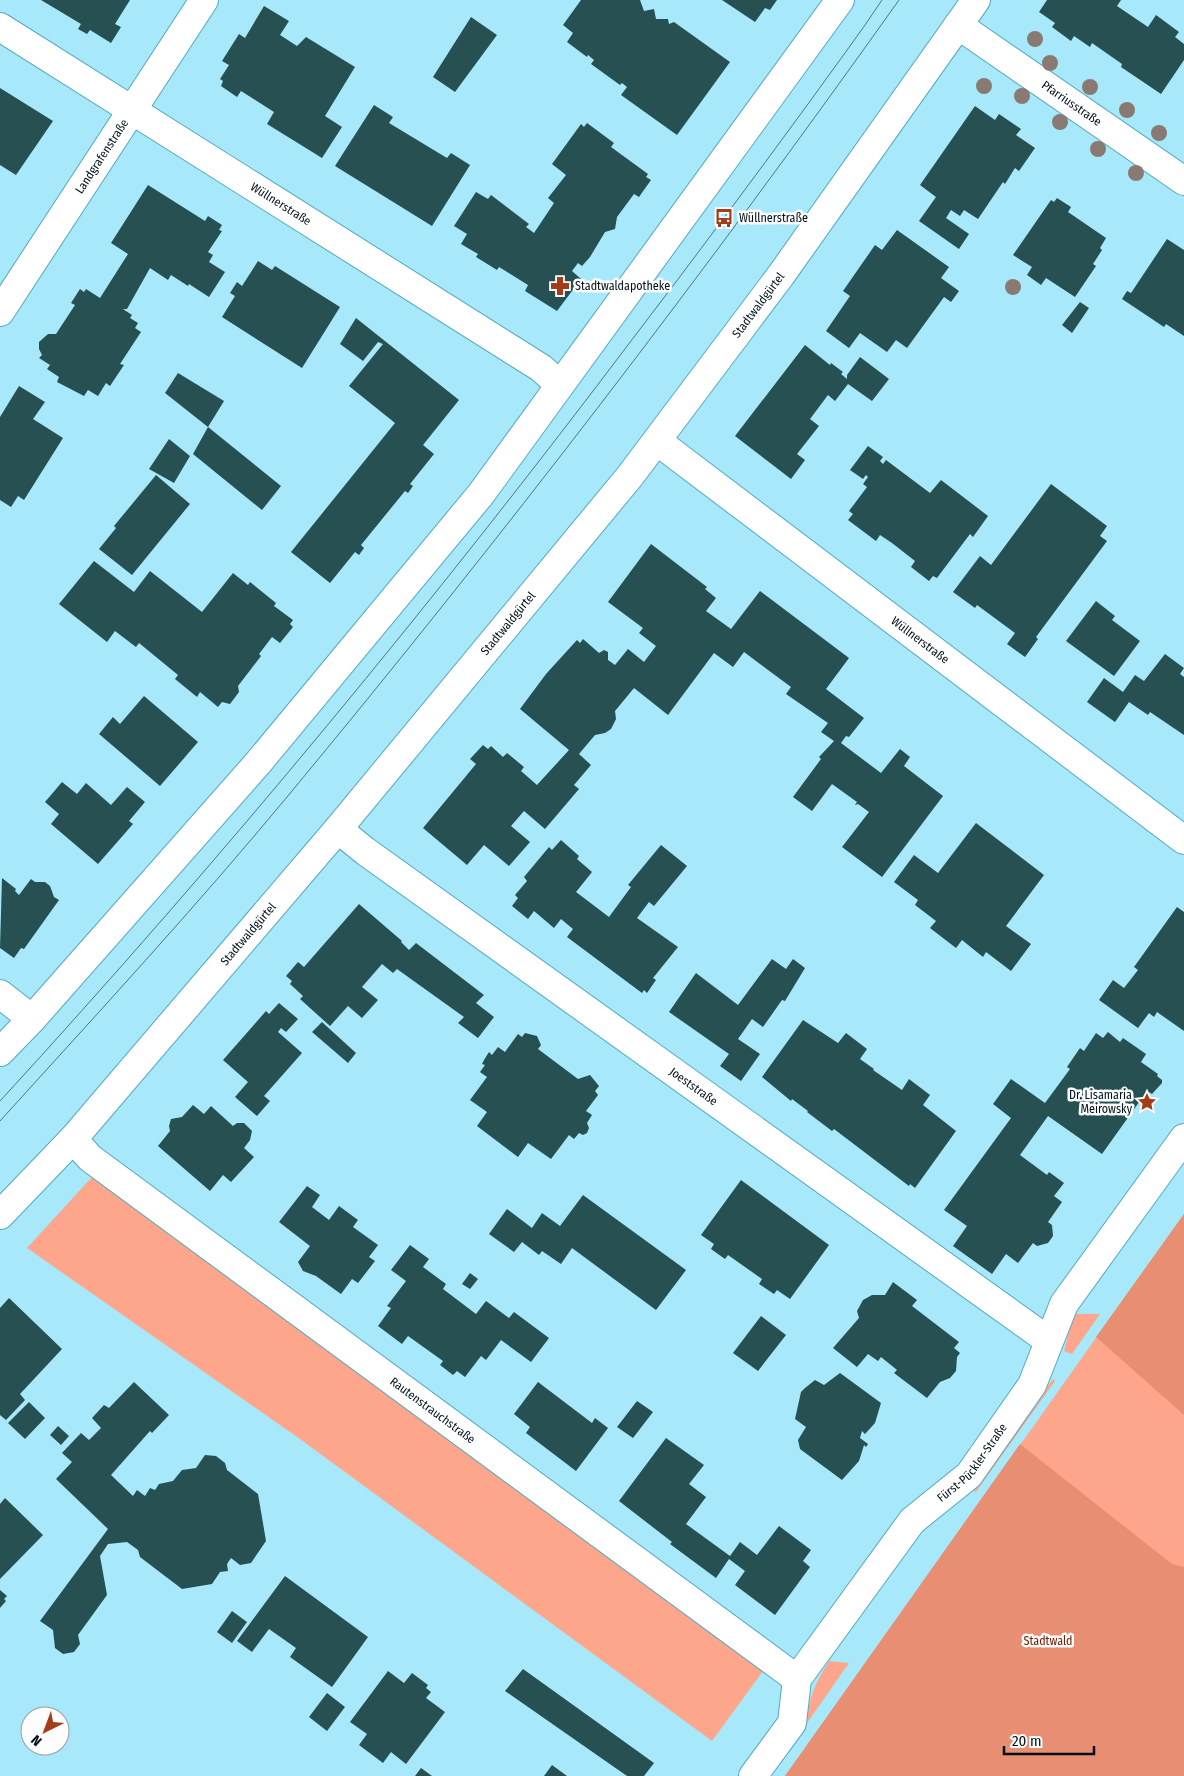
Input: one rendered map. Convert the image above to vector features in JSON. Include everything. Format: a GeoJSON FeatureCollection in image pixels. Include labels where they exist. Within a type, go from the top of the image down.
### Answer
{"type":"FeatureCollection","features":[{"type":"Feature","properties":{"kind":"street","name":"Landgrafenstraße"},"geometry":{"type":"LineString","coordinates":[[0,312],[204,0]]}},
{"type":"Feature","properties":{"kind":"street"},"geometry":{"type":"LineString","coordinates":[[0,1052],[32,1019],[258,763],[481,494],[840,0]]}},
{"type":"Feature","properties":{"kind":"street","name":"Stadtwaldgürtel"},"geometry":{"type":"LineString","coordinates":[[0,1215],[73,1139],[338,829],[657,441],[781,276],[976,0]]}},
{"type":"Feature","properties":{"kind":"street","name":"Pfarriusstraße"},"geometry":{"type":"LineString","coordinates":[[958,25],[1184,181]]}},
{"type":"Feature","properties":{"kind":"street","name":"Wüllnerstraße"},"geometry":{"type":"LineString","coordinates":[[0,26],[541,368],[560,385]]}},
{"type":"Feature","properties":{"kind":"street","name":"Wüllnerstraße"},"geometry":{"type":"LineString","coordinates":[[657,441],[1184,840]]}},
{"type":"Feature","properties":{"kind":"street","name":"Joeststraße"},"geometry":{"type":"LineString","coordinates":[[338,829],[365,851],[1049,1341]]}},
{"type":"Feature","properties":{"kind":"street"},"geometry":{"type":"LineString","coordinates":[[0,994],[32,1019]]}},
{"type":"Feature","properties":{"kind":"street","name":"Fürst-Pückler-Straße"},"geometry":{"type":"LineString","coordinates":[[753,1776],[792,1723],[797,1680],[912,1521],[969,1475],[1032,1385],[1064,1304],[1184,1138]]}},
{"type":"Feature","properties":{"kind":"street","name":"Rautenstrauchstraße"},"geometry":{"type":"LineString","coordinates":[[73,1139],[90,1158],[797,1680]]}},
{"type":"Feature","properties":{"kind":"green space"},"geometry":{"type":"Polygon","coordinates":[[[92,1177],[763,1671],[712,1741],[300,1439],[27,1248],[92,1177]]]}},
{"type":"Feature","properties":{"kind":"green space","name":"Stadtwald"},"geometry":{"type":"Polygon","coordinates":[[[1184,1214],[1184,1776],[785,1776],[1184,1214]]]}},
{"type":"Feature","properties":{"kind":"green space"},"geometry":{"type":"Polygon","coordinates":[[[1184,1214],[1184,1415],[1096,1337],[1184,1214]]]}},
{"type":"Feature","properties":{"kind":"green space"},"geometry":{"type":"Polygon","coordinates":[[[1076,1314],[1100,1314],[1072,1354],[1064,1351],[1072,1319],[1076,1314]]]}},
{"type":"Feature","properties":{"kind":"green space"},"geometry":{"type":"Polygon","coordinates":[[[1053,1379],[1055,1381],[976,1492],[973,1490],[1053,1379]]]}},
{"type":"Feature","properties":{"kind":"green space","name":"Stadtwald"},"geometry":{"type":"Polygon","coordinates":[[[1020,1444],[1172,1564],[1184,1567],[1184,1776],[785,1776],[1020,1444]]]}},
{"type":"Feature","properties":{"kind":"green space"},"geometry":{"type":"Polygon","coordinates":[[[829,1661],[849,1663],[807,1723],[809,1706],[814,1690],[829,1661]]]}},
{"type":"Feature","properties":{"kind":"building"},"geometry":{"type":"Polygon","coordinates":[[[41,0],[130,0],[115,24],[121,27],[111,43],[90,30],[87,34],[78,29],[81,24],[41,0]]]}},
{"type":"Feature","properties":{"kind":"building"},"geometry":{"type":"Polygon","coordinates":[[[581,0],[640,0],[644,11],[654,9],[656,19],[668,19],[669,24],[674,22],[730,62],[677,135],[621,95],[627,87],[622,83],[620,85],[591,64],[594,60],[567,42],[573,33],[563,25],[581,0]]]}},
{"type":"Feature","properties":{"kind":"building"},"geometry":{"type":"Polygon","coordinates":[[[722,0],[777,0],[770,10],[765,8],[755,22],[722,0]]]}},
{"type":"Feature","properties":{"kind":"building"},"geometry":{"type":"Polygon","coordinates":[[[1047,0],[1121,0],[1117,6],[1148,27],[1156,15],[1179,32],[1175,37],[1184,44],[1184,60],[1161,94],[1121,67],[1122,64],[1092,43],[1090,47],[1074,36],[1071,41],[1052,27],[1055,23],[1039,12],[1047,0]]]}},
{"type":"Feature","properties":{"kind":"building"},"geometry":{"type":"Polygon","coordinates":[[[264,6],[289,21],[280,35],[297,46],[306,37],[355,67],[325,116],[342,127],[322,158],[267,124],[274,112],[241,91],[237,97],[221,86],[223,81],[220,79],[229,65],[222,61],[239,34],[245,38],[264,6]]]}},
{"type":"Feature","properties":{"kind":"building"},"geometry":{"type":"Polygon","coordinates":[[[471,17],[497,35],[455,92],[433,77],[471,17]]]}},
{"type":"Feature","properties":{"kind":"building"},"geometry":{"type":"Polygon","coordinates":[[[0,88],[53,121],[16,175],[0,165],[0,88]]]}},
{"type":"Feature","properties":{"kind":"building"},"geometry":{"type":"Polygon","coordinates":[[[374,105],[393,117],[389,123],[447,158],[451,153],[470,165],[432,226],[335,166],[374,105]]]}},
{"type":"Feature","properties":{"kind":"building"},"geometry":{"type":"Polygon","coordinates":[[[975,106],[995,120],[999,114],[1021,129],[1016,135],[1035,148],[1019,171],[1015,168],[1005,184],[1003,182],[978,219],[964,210],[960,216],[951,210],[946,218],[969,234],[959,249],[919,221],[936,197],[920,185],[975,106]]]}},
{"type":"Feature","properties":{"kind":"building"},"geometry":{"type":"Polygon","coordinates":[[[587,123],[614,143],[611,147],[648,174],[646,177],[651,180],[639,197],[634,194],[617,217],[615,229],[605,232],[590,257],[582,266],[578,263],[572,271],[581,279],[557,311],[525,291],[528,285],[499,267],[497,270],[476,257],[478,254],[461,244],[467,234],[454,226],[476,192],[488,199],[491,195],[529,224],[526,227],[534,233],[554,203],[548,198],[566,175],[552,164],[581,124],[584,127],[587,123]]]}},
{"type":"Feature","properties":{"kind":"building"},"geometry":{"type":"Polygon","coordinates":[[[148,185],[205,221],[208,216],[222,225],[219,230],[222,231],[208,252],[213,255],[209,262],[225,272],[209,297],[171,275],[168,280],[150,268],[127,309],[123,309],[132,315],[130,318],[138,323],[135,328],[141,332],[120,364],[124,365],[110,386],[106,383],[98,396],[88,390],[84,396],[57,382],[59,377],[47,369],[50,365],[39,358],[42,355],[39,349],[39,342],[48,334],[56,334],[75,305],[71,303],[80,289],[84,292],[86,289],[100,298],[128,254],[111,243],[148,185]]]}},
{"type":"Feature","properties":{"kind":"building"},"geometry":{"type":"Polygon","coordinates":[[[1057,198],[1071,207],[1068,212],[1106,238],[1100,248],[1102,250],[1093,264],[1096,266],[1075,297],[1046,278],[1041,285],[1027,275],[1032,267],[1013,255],[1051,200],[1054,202],[1057,198]]]}},
{"type":"Feature","properties":{"kind":"building"},"geometry":{"type":"Polygon","coordinates":[[[897,230],[949,267],[941,278],[959,291],[951,302],[944,297],[907,348],[896,340],[887,352],[860,333],[849,348],[826,331],[850,296],[843,291],[875,245],[882,250],[897,230]]]}},
{"type":"Feature","properties":{"kind":"building"},"geometry":{"type":"Polygon","coordinates":[[[1167,239],[1184,250],[1184,336],[1166,324],[1164,327],[1122,299],[1127,291],[1131,293],[1167,239]]]}},
{"type":"Feature","properties":{"kind":"building"},"geometry":{"type":"Polygon","coordinates":[[[258,261],[272,270],[275,266],[340,307],[302,368],[222,317],[235,296],[230,293],[237,282],[242,286],[258,261]]]}},
{"type":"Feature","properties":{"kind":"building"},"geometry":{"type":"Polygon","coordinates":[[[1080,302],[1089,308],[1072,333],[1062,325],[1080,302]]]}},
{"type":"Feature","properties":{"kind":"building"},"geometry":{"type":"Polygon","coordinates":[[[356,318],[459,400],[423,445],[434,454],[410,484],[413,486],[408,493],[405,491],[361,545],[364,548],[359,555],[355,552],[330,583],[291,552],[395,423],[349,386],[383,344],[378,342],[363,361],[340,344],[356,318]]]}},
{"type":"Feature","properties":{"kind":"building"},"geometry":{"type":"Polygon","coordinates":[[[805,345],[830,365],[831,363],[843,372],[841,374],[847,379],[847,375],[860,357],[889,379],[872,401],[848,384],[835,401],[828,395],[810,419],[819,426],[797,454],[805,460],[791,479],[735,436],[805,345]]]}},
{"type":"Feature","properties":{"kind":"building"},"geometry":{"type":"Polygon","coordinates":[[[178,373],[224,401],[208,427],[165,393],[178,373]]]}},
{"type":"Feature","properties":{"kind":"building"},"geometry":{"type":"Polygon","coordinates":[[[19,386],[45,402],[33,419],[63,438],[24,500],[18,496],[11,507],[0,500],[0,417],[19,386]]]}},
{"type":"Feature","properties":{"kind":"building"},"geometry":{"type":"Polygon","coordinates":[[[208,427],[281,486],[262,510],[193,454],[208,427]]]}},
{"type":"Feature","properties":{"kind":"building"},"geometry":{"type":"Polygon","coordinates":[[[169,439],[190,456],[174,483],[149,469],[169,439]]]}},
{"type":"Feature","properties":{"kind":"building"},"geometry":{"type":"Polygon","coordinates":[[[868,446],[883,457],[880,461],[883,464],[886,460],[930,493],[941,480],[988,516],[973,537],[970,534],[937,578],[933,576],[929,581],[911,567],[915,561],[892,543],[880,535],[876,541],[848,520],[853,514],[849,511],[867,487],[863,484],[868,477],[866,475],[863,479],[850,470],[868,446]]]}},
{"type":"Feature","properties":{"kind":"building"},"geometry":{"type":"Polygon","coordinates":[[[156,475],[190,504],[132,575],[99,549],[116,528],[114,526],[156,475]]]}},
{"type":"Feature","properties":{"kind":"building"},"geometry":{"type":"Polygon","coordinates":[[[1051,484],[1107,526],[1100,536],[1107,541],[1036,637],[1038,639],[1025,657],[1007,644],[1015,633],[977,605],[975,608],[953,592],[980,556],[991,565],[1051,484]]]}},
{"type":"Feature","properties":{"kind":"building"},"geometry":{"type":"Polygon","coordinates":[[[651,544],[707,587],[705,589],[716,598],[706,611],[731,629],[760,591],[849,658],[826,689],[864,718],[849,737],[846,736],[841,743],[881,773],[900,749],[910,757],[904,766],[943,796],[882,877],[842,847],[869,812],[858,804],[855,805],[857,802],[832,784],[812,811],[793,797],[821,759],[819,757],[834,741],[821,732],[828,723],[786,694],[791,687],[744,652],[733,667],[714,653],[668,715],[634,688],[615,711],[616,719],[611,729],[605,733],[595,735],[579,754],[591,765],[574,785],[579,789],[545,829],[524,811],[511,826],[530,842],[509,866],[484,845],[467,865],[423,828],[476,764],[470,759],[483,745],[488,749],[491,746],[503,757],[507,753],[524,767],[521,771],[537,785],[569,750],[520,709],[546,674],[577,640],[580,643],[583,639],[599,653],[604,650],[608,652],[608,660],[615,665],[628,649],[644,662],[656,646],[639,633],[643,628],[608,602],[651,544]]]}},
{"type":"Feature","properties":{"kind":"building"},"geometry":{"type":"Polygon","coordinates":[[[94,561],[134,592],[150,571],[202,612],[233,573],[248,585],[250,582],[276,603],[274,606],[293,620],[290,624],[293,627],[280,643],[272,637],[259,654],[261,656],[238,686],[239,692],[230,704],[222,702],[218,707],[200,692],[197,697],[175,679],[178,675],[139,643],[136,647],[115,631],[107,642],[59,604],[94,561]]]}},
{"type":"Feature","properties":{"kind":"building"},"geometry":{"type":"Polygon","coordinates":[[[1096,601],[1115,616],[1112,620],[1140,641],[1114,676],[1066,641],[1096,601]]]}},
{"type":"Feature","properties":{"kind":"building"},"geometry":{"type":"Polygon","coordinates":[[[1165,654],[1184,668],[1180,674],[1184,677],[1184,735],[1150,712],[1148,715],[1129,702],[1115,722],[1087,702],[1104,678],[1123,692],[1135,675],[1144,681],[1165,654]]]}},
{"type":"Feature","properties":{"kind":"building"},"geometry":{"type":"Polygon","coordinates":[[[144,696],[198,742],[160,786],[99,734],[113,717],[120,724],[144,696]]]}},
{"type":"Feature","properties":{"kind":"building"},"geometry":{"type":"Polygon","coordinates":[[[62,782],[77,794],[86,783],[111,805],[127,787],[145,802],[129,821],[133,824],[98,864],[51,824],[59,814],[45,802],[62,782]]]}},
{"type":"Feature","properties":{"kind":"building"},"geometry":{"type":"Polygon","coordinates":[[[976,823],[1044,875],[1006,926],[1031,944],[1011,971],[986,952],[983,957],[962,940],[956,948],[930,928],[936,921],[915,905],[918,900],[894,882],[914,855],[938,873],[976,823]]]}},
{"type":"Feature","properties":{"kind":"building"},"geometry":{"type":"Polygon","coordinates":[[[561,840],[579,856],[577,859],[592,872],[576,892],[609,917],[631,887],[628,885],[661,845],[687,866],[654,906],[649,902],[637,918],[678,947],[653,978],[656,980],[647,993],[644,990],[642,993],[567,937],[573,929],[561,919],[554,928],[534,911],[528,919],[512,906],[518,898],[515,895],[527,881],[524,877],[549,847],[552,850],[561,840]]]}},
{"type":"Feature","properties":{"kind":"building"},"geometry":{"type":"Polygon","coordinates":[[[2,878],[16,889],[15,891],[19,895],[31,879],[35,882],[45,882],[50,886],[54,897],[59,900],[24,949],[21,948],[14,958],[0,948],[2,878]]]}},
{"type":"Feature","properties":{"kind":"building"},"geometry":{"type":"Polygon","coordinates":[[[359,904],[402,941],[409,950],[416,943],[484,995],[476,1003],[494,1017],[478,1038],[458,1023],[464,1017],[397,969],[393,973],[382,964],[362,987],[378,1000],[362,1018],[348,1006],[330,1026],[300,999],[303,996],[290,984],[292,981],[286,976],[298,962],[304,967],[359,904]]]}},
{"type":"Feature","properties":{"kind":"building"},"geometry":{"type":"Polygon","coordinates":[[[1177,907],[1184,912],[1184,1031],[1157,1012],[1154,1017],[1149,1013],[1138,1028],[1099,1000],[1113,980],[1124,988],[1138,970],[1134,967],[1177,907]]]}},
{"type":"Feature","properties":{"kind":"building"},"geometry":{"type":"Polygon","coordinates":[[[772,959],[786,969],[793,959],[805,968],[785,1001],[782,1000],[763,1027],[752,1019],[738,1039],[760,1054],[741,1081],[720,1066],[729,1054],[669,1012],[696,973],[738,1005],[772,959]]]}},
{"type":"Feature","properties":{"kind":"building"},"geometry":{"type":"Polygon","coordinates":[[[279,1003],[298,1019],[286,1032],[281,1028],[278,1032],[302,1053],[264,1096],[270,1101],[257,1116],[235,1097],[248,1082],[223,1060],[266,1011],[269,1014],[279,1003]]]}},
{"type":"Feature","properties":{"kind":"building"},"geometry":{"type":"Polygon","coordinates":[[[803,1020],[838,1043],[846,1033],[867,1049],[860,1059],[902,1090],[909,1079],[930,1095],[923,1105],[956,1131],[915,1188],[910,1184],[909,1186],[834,1129],[832,1131],[762,1077],[803,1020]]]}},
{"type":"Feature","properties":{"kind":"building"},"geometry":{"type":"Polygon","coordinates":[[[322,1022],[356,1053],[348,1063],[312,1032],[322,1022]]]}},
{"type":"Feature","properties":{"kind":"building"},"geometry":{"type":"Polygon","coordinates":[[[1108,1032],[1120,1042],[1123,1038],[1146,1054],[1141,1062],[1158,1074],[1157,1076],[1162,1080],[1162,1083],[1152,1094],[1147,1091],[1102,1154],[1048,1116],[1020,1155],[1047,1175],[1049,1172],[1064,1183],[1054,1196],[1062,1202],[1048,1222],[1052,1225],[1053,1236],[1048,1243],[1037,1246],[1033,1243],[1018,1263],[1006,1254],[992,1274],[953,1246],[967,1226],[944,1210],[1011,1118],[993,1104],[1011,1079],[1045,1103],[1070,1069],[1067,1067],[1080,1048],[1084,1051],[1096,1033],[1103,1038],[1108,1032]]]}},
{"type":"Feature","properties":{"kind":"building"},"geometry":{"type":"Polygon","coordinates":[[[525,1033],[537,1036],[541,1045],[538,1049],[578,1079],[590,1075],[599,1086],[595,1091],[598,1095],[586,1111],[592,1115],[587,1123],[589,1128],[587,1133],[583,1135],[579,1133],[574,1139],[569,1135],[551,1159],[528,1143],[518,1157],[477,1126],[487,1112],[470,1100],[487,1077],[480,1072],[485,1065],[482,1064],[489,1052],[492,1055],[498,1047],[505,1052],[518,1034],[522,1037],[525,1033]]]}},
{"type":"Feature","properties":{"kind":"building"},"geometry":{"type":"Polygon","coordinates":[[[193,1105],[204,1114],[211,1106],[233,1126],[237,1123],[244,1123],[252,1131],[250,1140],[244,1148],[254,1157],[231,1182],[223,1175],[210,1191],[158,1146],[170,1131],[171,1119],[182,1117],[193,1105]]]}},
{"type":"Feature","properties":{"kind":"building"},"geometry":{"type":"Polygon","coordinates":[[[741,1180],[829,1245],[790,1299],[777,1290],[774,1294],[759,1284],[762,1279],[728,1255],[725,1259],[711,1249],[714,1244],[701,1235],[741,1180]]]}},
{"type":"Feature","properties":{"kind":"building"},"geometry":{"type":"Polygon","coordinates":[[[307,1186],[320,1195],[312,1207],[329,1220],[339,1206],[358,1220],[353,1227],[378,1245],[369,1257],[375,1261],[358,1283],[352,1279],[341,1294],[316,1276],[303,1271],[298,1262],[310,1246],[279,1222],[307,1186]]]}},
{"type":"Feature","properties":{"kind":"building"},"geometry":{"type":"Polygon","coordinates":[[[583,1195],[686,1270],[656,1310],[572,1248],[561,1264],[542,1251],[539,1255],[522,1242],[514,1252],[489,1234],[507,1209],[532,1228],[542,1213],[560,1226],[583,1195]]]}},
{"type":"Feature","properties":{"kind":"building"},"geometry":{"type":"Polygon","coordinates":[[[410,1245],[429,1259],[423,1267],[446,1284],[443,1289],[476,1314],[486,1301],[509,1318],[514,1312],[549,1338],[531,1362],[501,1340],[486,1360],[481,1356],[465,1377],[457,1371],[453,1375],[440,1365],[443,1361],[408,1336],[402,1344],[378,1326],[391,1308],[387,1306],[406,1281],[391,1270],[410,1245]]]}},
{"type":"Feature","properties":{"kind":"building"},"geometry":{"type":"Polygon","coordinates":[[[470,1273],[478,1279],[470,1289],[462,1284],[470,1273]]]}},
{"type":"Feature","properties":{"kind":"building"},"geometry":{"type":"Polygon","coordinates":[[[893,1282],[917,1300],[912,1306],[959,1342],[954,1348],[960,1353],[957,1357],[956,1371],[950,1378],[940,1382],[927,1398],[894,1373],[897,1370],[881,1357],[878,1361],[868,1354],[857,1367],[833,1348],[859,1318],[857,1311],[863,1300],[872,1295],[885,1295],[893,1282]]]}},
{"type":"Feature","properties":{"kind":"building"},"geometry":{"type":"Polygon","coordinates":[[[9,1298],[62,1349],[20,1394],[25,1400],[6,1420],[0,1415],[0,1308],[9,1298]]]}},
{"type":"Feature","properties":{"kind":"building"},"geometry":{"type":"Polygon","coordinates":[[[761,1316],[786,1335],[758,1371],[733,1353],[761,1316]]]}},
{"type":"Feature","properties":{"kind":"building"},"geometry":{"type":"Polygon","coordinates":[[[840,1373],[881,1403],[875,1423],[865,1434],[862,1431],[860,1438],[868,1444],[866,1447],[864,1445],[859,1461],[842,1480],[800,1449],[798,1440],[806,1427],[795,1419],[801,1392],[815,1380],[824,1385],[840,1373]]]}},
{"type":"Feature","properties":{"kind":"building"},"geometry":{"type":"Polygon","coordinates":[[[134,1382],[169,1415],[152,1433],[150,1431],[111,1475],[133,1496],[137,1490],[145,1496],[150,1488],[155,1490],[159,1484],[173,1481],[182,1470],[196,1468],[205,1455],[216,1456],[225,1463],[227,1470],[258,1494],[266,1541],[251,1563],[240,1565],[231,1558],[227,1564],[228,1571],[220,1572],[212,1584],[182,1589],[140,1557],[138,1550],[127,1542],[108,1544],[100,1556],[107,1595],[78,1635],[80,1644],[74,1652],[63,1654],[55,1648],[53,1630],[40,1621],[108,1529],[56,1479],[72,1462],[62,1453],[81,1433],[89,1440],[101,1428],[92,1418],[104,1405],[109,1408],[134,1382]]]}},
{"type":"Feature","properties":{"kind":"building"},"geometry":{"type":"Polygon","coordinates":[[[538,1382],[592,1423],[595,1418],[608,1428],[576,1471],[526,1433],[530,1427],[514,1414],[538,1382]]]}},
{"type":"Feature","properties":{"kind":"building"},"geometry":{"type":"Polygon","coordinates":[[[637,1401],[653,1412],[633,1438],[617,1427],[637,1401]]]}},
{"type":"Feature","properties":{"kind":"building"},"geometry":{"type":"Polygon","coordinates":[[[29,1402],[45,1418],[25,1439],[8,1423],[29,1402]]]}},
{"type":"Feature","properties":{"kind":"building"},"geometry":{"type":"Polygon","coordinates":[[[58,1426],[69,1436],[61,1445],[50,1435],[58,1426]]]}},
{"type":"Feature","properties":{"kind":"building"},"geometry":{"type":"Polygon","coordinates":[[[666,1438],[704,1465],[689,1484],[706,1497],[686,1524],[730,1556],[740,1542],[757,1555],[779,1526],[811,1550],[803,1561],[810,1567],[775,1615],[735,1585],[745,1571],[729,1559],[716,1578],[670,1544],[672,1542],[619,1501],[666,1438]]]}},
{"type":"Feature","properties":{"kind":"building"},"geometry":{"type":"Polygon","coordinates":[[[5,1498],[43,1535],[0,1579],[0,1504],[5,1498]]]}},
{"type":"Feature","properties":{"kind":"building"},"geometry":{"type":"Polygon","coordinates":[[[285,1576],[368,1637],[332,1687],[290,1657],[296,1648],[269,1629],[252,1652],[237,1641],[285,1576]]]}},
{"type":"Feature","properties":{"kind":"building"},"geometry":{"type":"Polygon","coordinates":[[[0,1590],[7,1596],[4,1599],[6,1601],[0,1608],[0,1590]]]}},
{"type":"Feature","properties":{"kind":"building"},"geometry":{"type":"Polygon","coordinates":[[[232,1611],[247,1622],[232,1643],[217,1632],[232,1611]]]}},
{"type":"Feature","properties":{"kind":"building"},"geometry":{"type":"Polygon","coordinates":[[[523,1669],[654,1763],[644,1776],[627,1776],[505,1691],[523,1669]]]}},
{"type":"Feature","properties":{"kind":"building"},"geometry":{"type":"Polygon","coordinates":[[[388,1671],[404,1683],[412,1673],[428,1685],[426,1688],[431,1692],[426,1698],[445,1712],[406,1764],[391,1752],[383,1763],[359,1745],[367,1734],[350,1722],[388,1671]]]}},
{"type":"Feature","properties":{"kind":"building"},"geometry":{"type":"Polygon","coordinates":[[[327,1693],[345,1707],[327,1731],[309,1717],[327,1693]]]}},
{"type":"Feature","properties":{"kind":"building"},"geometry":{"type":"Polygon","coordinates":[[[552,1765],[567,1776],[544,1776],[552,1765]]]}},
{"type":"Feature","properties":{"kind":"building"},"geometry":{"type":"Polygon","coordinates":[[[421,1768],[432,1776],[415,1776],[421,1768]]]}},
{"type":"Feature","properties":{"kind":"tram line"},"geometry":{"type":"LineString","coordinates":[[0,1101],[166,916],[247,822],[405,630],[559,436],[678,279],[808,104],[882,0]]}},
{"type":"Feature","properties":{"kind":"tram line"},"geometry":{"type":"LineString","coordinates":[[0,1121],[217,879],[287,797],[446,602],[677,304],[899,0]]}},
{"type":"Feature","properties":{"kind":"place","name":"Wüllnerstraße"},"geometry":{"type":"Point","coordinates":[724,218]}},
{"type":"Feature","properties":{"kind":"place","name":"Stadtwaldapotheke"},"geometry":{"type":"Point","coordinates":[560,286]}},
{"type":"Feature","properties":{"kind":"place","name":"Dr. Lisamaria Meirowsky"},"geometry":{"type":"Point","coordinates":[1147,1102]}}]}
